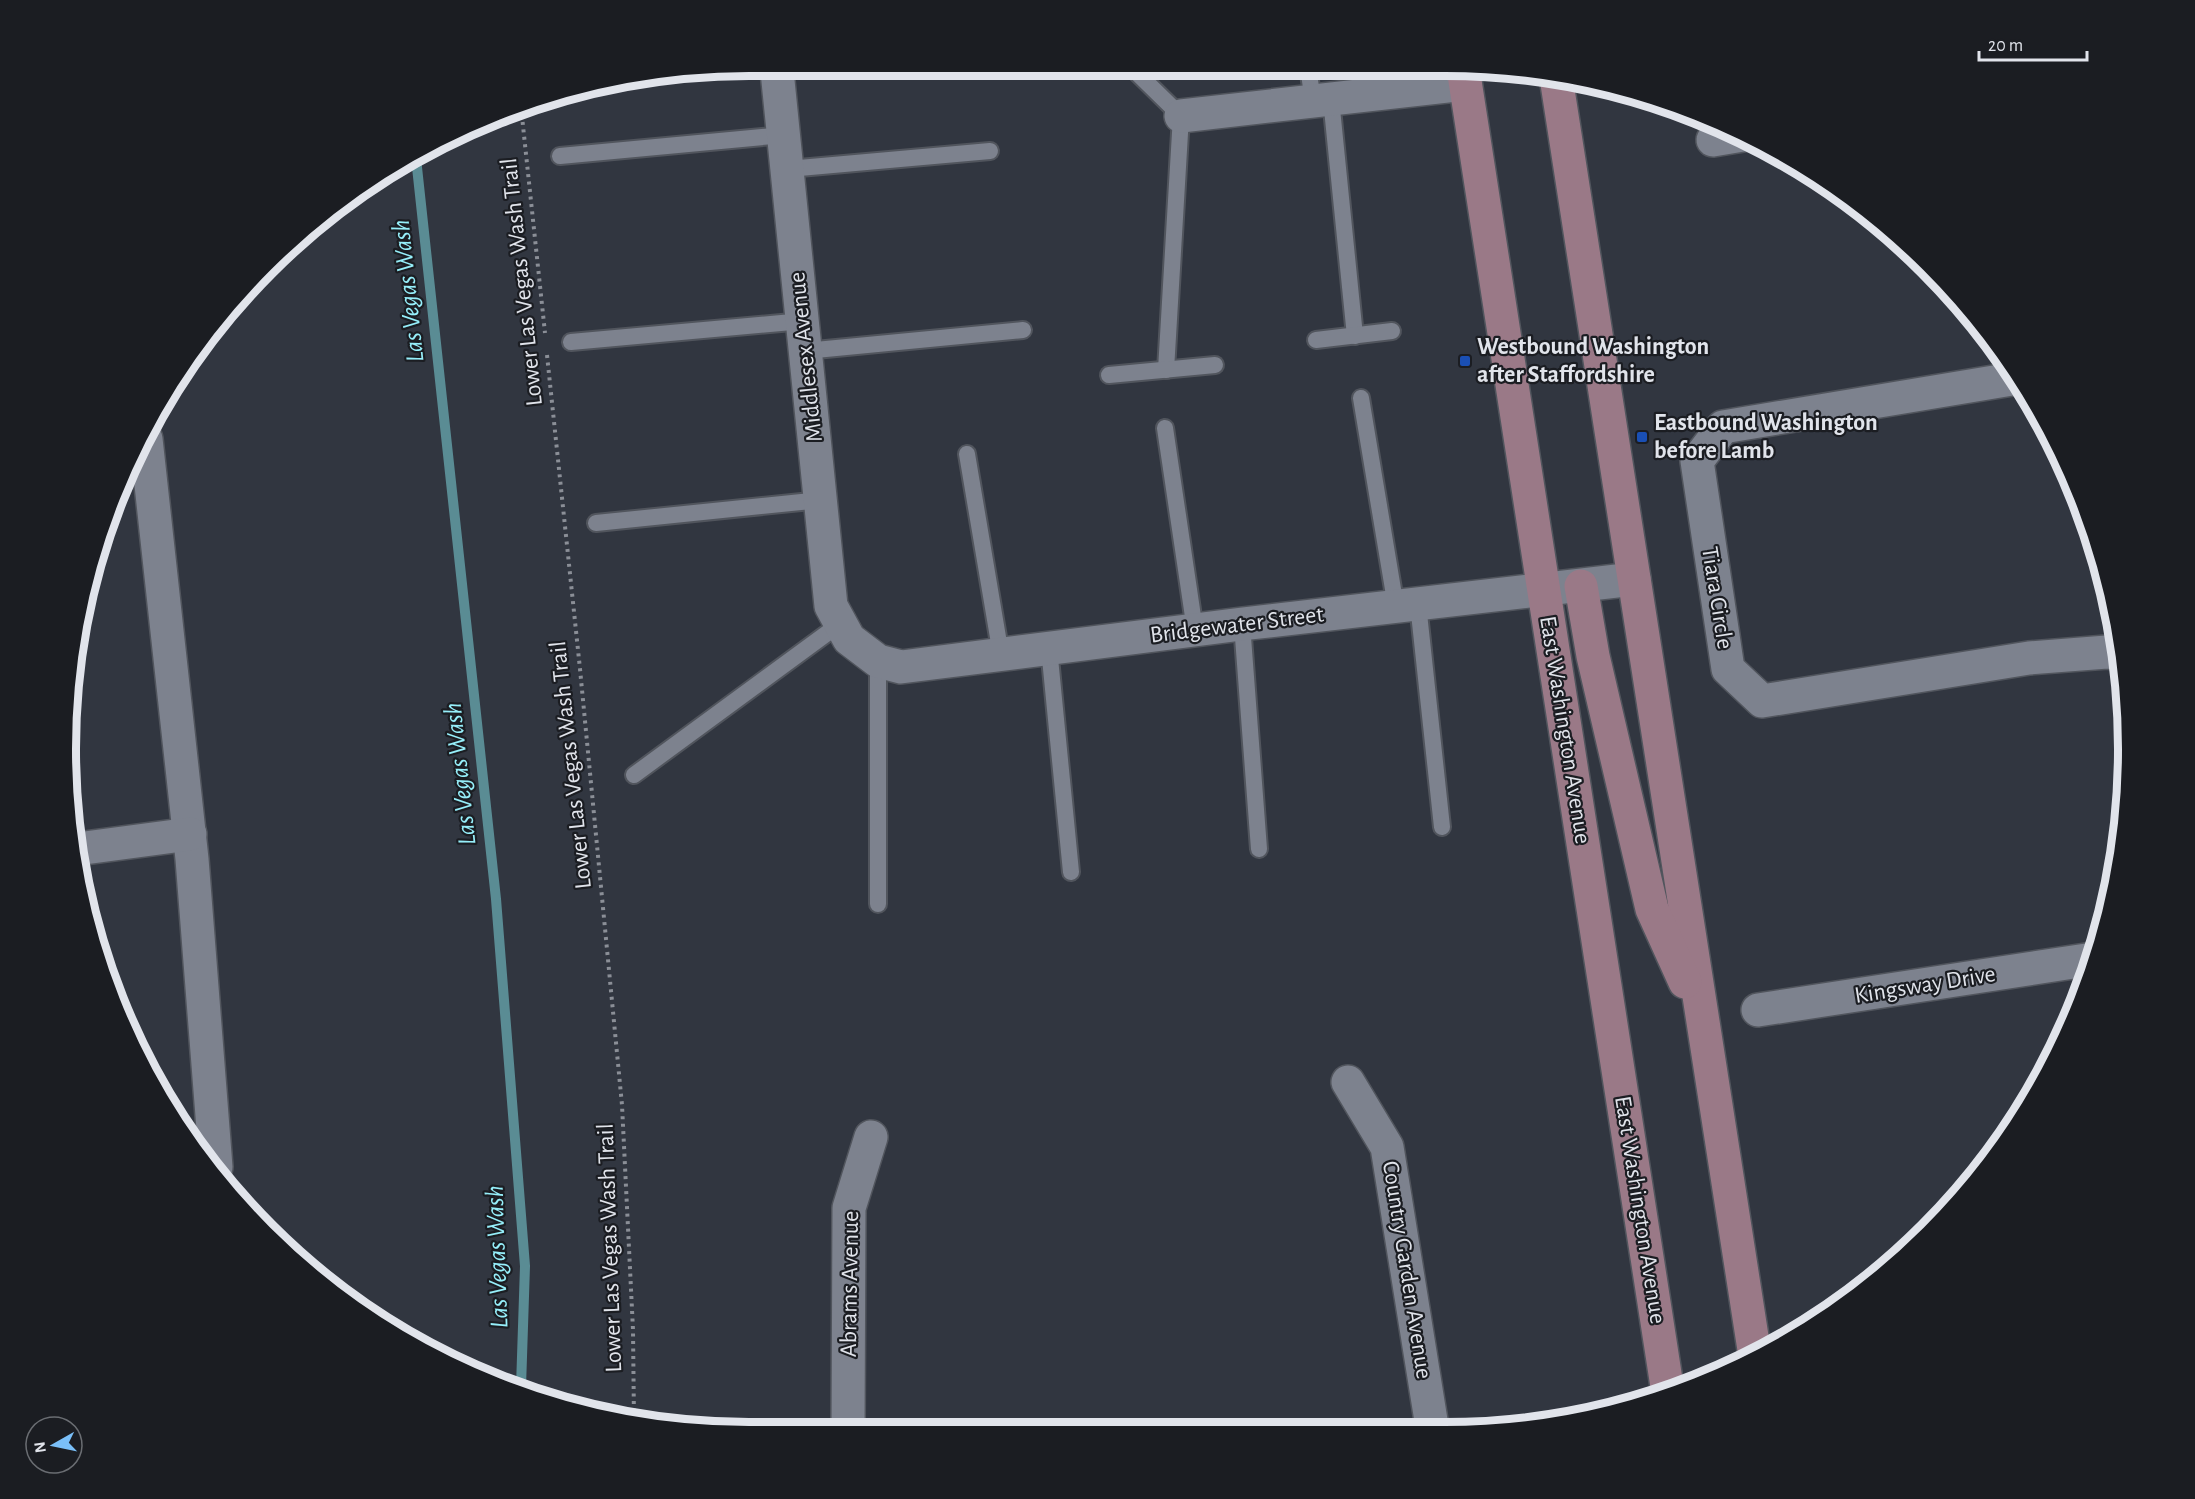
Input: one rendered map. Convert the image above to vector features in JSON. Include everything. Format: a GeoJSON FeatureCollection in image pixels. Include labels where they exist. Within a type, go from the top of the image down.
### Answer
{"type":"FeatureCollection","features":[{"type":"Feature","properties":{"kind":"main road","name":"East Washington Avenue"},"geometry":{"type":"LineString","coordinates":[[1464,77],[1667,1385]]}},
{"type":"Feature","properties":{"kind":"main road"},"geometry":{"type":"LineString","coordinates":[[1557,86],[1754,1347]]}},
{"type":"Feature","properties":{"kind":"main road"},"geometry":{"type":"LineString","coordinates":[[1581,586],[1593,656],[1652,909],[1702,1019]]}},
{"type":"Feature","properties":{"kind":"street","name":"Middlesex Avenue"},"geometry":{"type":"LineString","coordinates":[[778,76],[831,606],[845,631]]}},
{"type":"Feature","properties":{"kind":"street"},"geometry":{"type":"LineString","coordinates":[[1181,116],[1322,100],[1460,77]]}},
{"type":"Feature","properties":{"kind":"street","name":"Tiara Circle"},"geometry":{"type":"LineString","coordinates":[[2007,380],[1723,427],[1697,461],[1728,669],[1762,701],[2029,658],[2112,653]]}},
{"type":"Feature","properties":{"kind":"street"},"geometry":{"type":"LineString","coordinates":[[147,450],[190,834],[215,1158]]}},
{"type":"Feature","properties":{"kind":"street","name":"Bridgewater Street"},"geometry":{"type":"LineString","coordinates":[[845,631],[878,661],[901,668],[1242,624],[1634,579]]}},
{"type":"Feature","properties":{"kind":"street"},"geometry":{"type":"LineString","coordinates":[[84,848],[190,834]]}},
{"type":"Feature","properties":{"kind":"street","name":"Kingsway Drive"},"geometry":{"type":"LineString","coordinates":[[1758,1010],[2085,960]]}},
{"type":"Feature","properties":{"kind":"street","name":"Country Garden Avenue"},"geometry":{"type":"LineString","coordinates":[[1348,1082],[1387,1147],[1431,1422]]}},
{"type":"Feature","properties":{"kind":"street","name":"Abrams Avenue"},"geometry":{"type":"LineString","coordinates":[[848,1422],[849,1208],[872,1137]]}},
{"type":"Feature","properties":{"kind":"lane"},"geometry":{"type":"LineString","coordinates":[[1140,76],[1181,116],[1166,370]]}},
{"type":"Feature","properties":{"kind":"lane"},"geometry":{"type":"LineString","coordinates":[[1312,76],[1322,100],[1355,336]]}},
{"type":"Feature","properties":{"kind":"lane"},"geometry":{"type":"LineString","coordinates":[[560,156],[784,135]]}},
{"type":"Feature","properties":{"kind":"lane"},"geometry":{"type":"LineString","coordinates":[[788,169],[990,151]]}},
{"type":"Feature","properties":{"kind":"lane"},"geometry":{"type":"LineString","coordinates":[[571,342],[1023,330]]}},
{"type":"Feature","properties":{"kind":"lane"},"geometry":{"type":"LineString","coordinates":[[1316,340],[1392,331]]}},
{"type":"Feature","properties":{"kind":"lane"},"geometry":{"type":"LineString","coordinates":[[1108,375],[1215,365]]}},
{"type":"Feature","properties":{"kind":"lane"},"geometry":{"type":"LineString","coordinates":[[1361,398],[1407,606],[1442,827]]}},
{"type":"Feature","properties":{"kind":"lane"},"geometry":{"type":"LineString","coordinates":[[1165,428],[1195,630]]}},
{"type":"Feature","properties":{"kind":"lane"},"geometry":{"type":"LineString","coordinates":[[967,454],[1001,655]]}},
{"type":"Feature","properties":{"kind":"lane"},"geometry":{"type":"LineString","coordinates":[[596,523],[820,500]]}},
{"type":"Feature","properties":{"kind":"lane"},"geometry":{"type":"LineString","coordinates":[[1242,624],[1259,849]]}},
{"type":"Feature","properties":{"kind":"lane"},"geometry":{"type":"LineString","coordinates":[[634,775],[845,631]]}},
{"type":"Feature","properties":{"kind":"lane"},"geometry":{"type":"LineString","coordinates":[[1049,648],[1071,872]]}},
{"type":"Feature","properties":{"kind":"lane"},"geometry":{"type":"LineString","coordinates":[[878,661],[878,904]]}},
{"type":"Feature","properties":{"kind":"path","name":"Lower Las Vegas Wash Trail"},"geometry":{"type":"LineString","coordinates":[[522,116],[546,341]]}},
{"type":"Feature","properties":{"kind":"path","name":"Lower Las Vegas Wash Trail"},"geometry":{"type":"LineString","coordinates":[[547,352],[622,1106],[633,1330],[634,1413]]}},
{"type":"Feature","properties":{"kind":"waterway","name":"Las Vegas Wash"},"geometry":{"type":"LineString","coordinates":[[417,165],[496,899],[525,1266],[521,1382]]}},
{"type":"Feature","properties":{"kind":"place","name":"Westbound Washington after Staffordshire"},"geometry":{"type":"Point","coordinates":[1465,361]}},
{"type":"Feature","properties":{"kind":"place","name":"Eastbound Washington before Lamb"},"geometry":{"type":"Point","coordinates":[1642,437]}}]}
